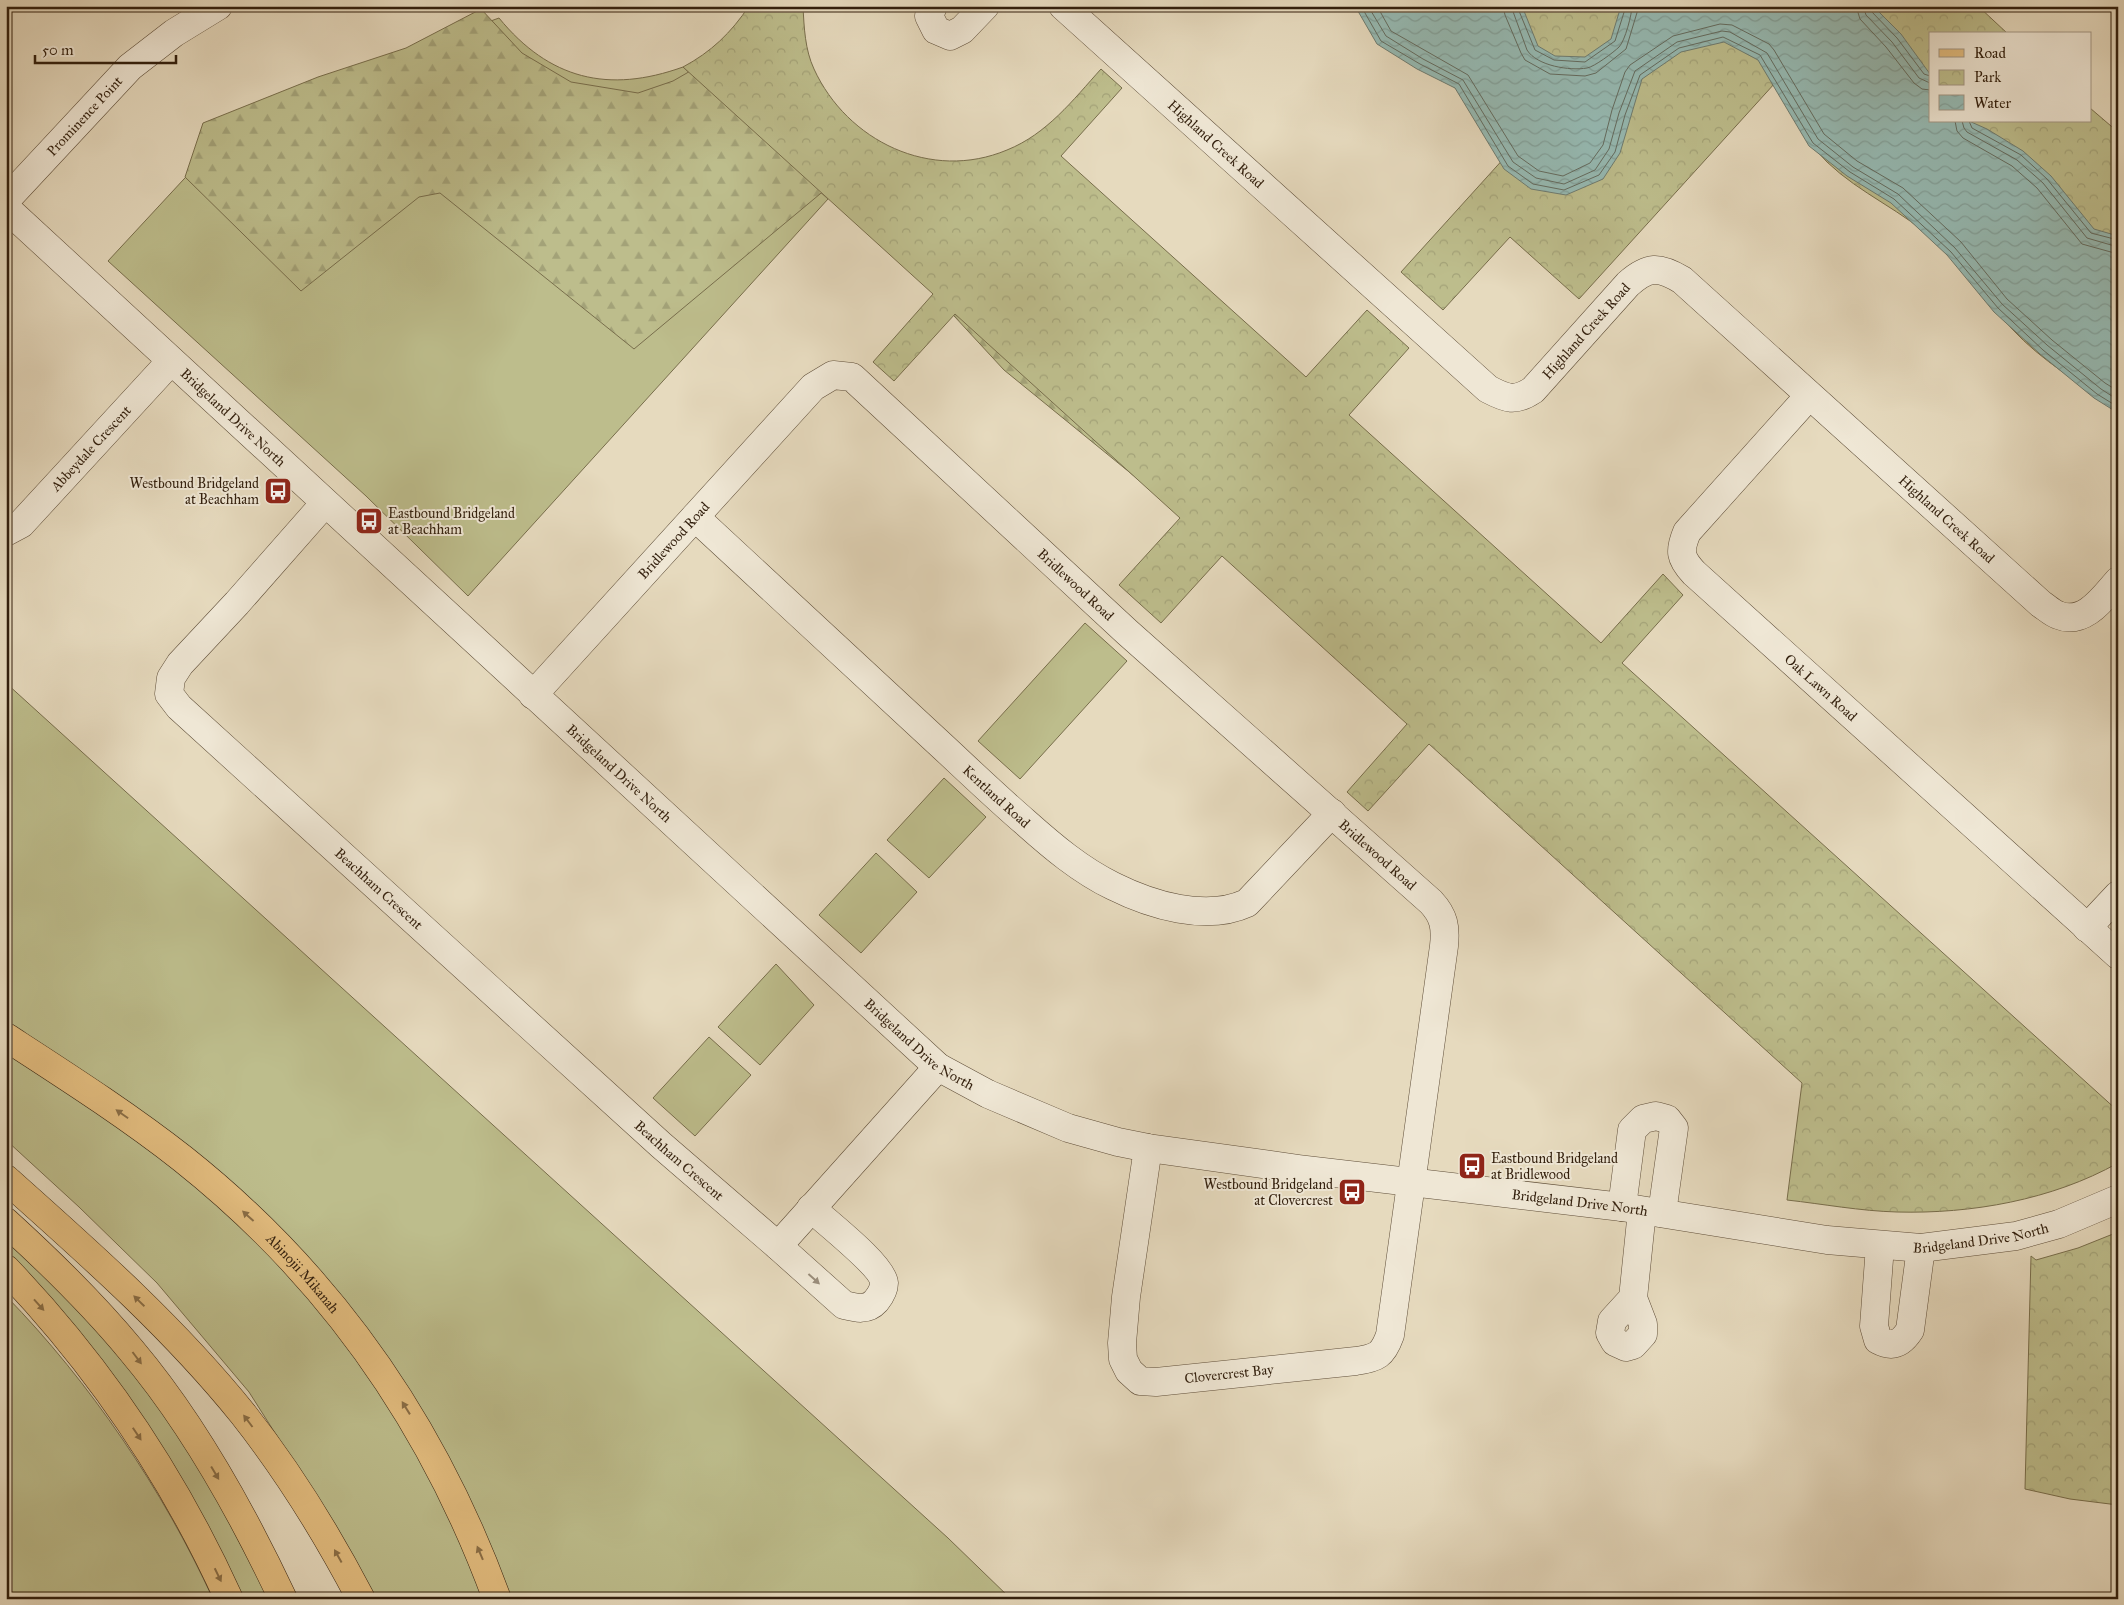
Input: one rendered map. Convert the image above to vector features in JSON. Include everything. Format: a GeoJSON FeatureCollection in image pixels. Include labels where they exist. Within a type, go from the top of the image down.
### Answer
{"type":"FeatureCollection","features":[{"type":"Feature","properties":{"kind":"main road","name":"Abinojii Mikanah"},"geometry":{"type":"LineString","coordinates":[[6,1037],[117,1111],[182,1159],[260,1226],[296,1264],[359,1339],[390,1382],[419,1429],[465,1517],[497,1599]]}},
{"type":"Feature","properties":{"kind":"main road"},"geometry":{"type":"LineString","coordinates":[[6,1179],[159,1320],[226,1394],[307,1504],[327,1536],[361,1599]]}},
{"type":"Feature","properties":{"kind":"main road"},"geometry":{"type":"LineString","coordinates":[[6,1222],[89,1303],[132,1350],[170,1402],[228,1496],[283,1599]]}},
{"type":"Feature","properties":{"kind":"main road"},"geometry":{"type":"LineString","coordinates":[[6,1269],[44,1310],[121,1410],[177,1498],[202,1543],[229,1599]]}},
{"type":"Feature","properties":{"kind":"street","name":"Prominence Point"},"geometry":{"type":"LineString","coordinates":[[6,200],[130,67],[174,33],[218,6]]}},
{"type":"Feature","properties":{"kind":"street"},"geometry":{"type":"LineString","coordinates":[[933,6],[929,16],[936,30],[950,36],[962,30],[984,6]]}},
{"type":"Feature","properties":{"kind":"street","name":"Highland Creek Road"},"geometry":{"type":"LineString","coordinates":[[1063,6],[1488,389],[1505,399],[1522,397],[1533,390],[1640,273],[1655,270],[1669,272],[1682,280],[2041,604],[2058,616],[2078,617],[2094,608],[2118,581]]}},
{"type":"Feature","properties":{"kind":"street","name":"Bridgeland Drive North"},"geometry":{"type":"LineString","coordinates":[[6,208],[938,1067],[988,1094],[1068,1128],[1148,1148],[1299,1169],[1642,1210],[1827,1240],[1880,1246],[1921,1248],[2016,1236],[2058,1224],[2118,1199]]}},
{"type":"Feature","properties":{"kind":"street","name":"Abbeydale Crescent"},"geometry":{"type":"LineString","coordinates":[[6,532],[21,524],[171,361]]}},
{"type":"Feature","properties":{"kind":"street","name":"Bridlewood Road"},"geometry":{"type":"LineString","coordinates":[[533,694],[813,387],[834,375],[852,377],[1127,632],[1332,813],[1440,912],[1444,923],[1444,946],[1412,1181]]}},
{"type":"Feature","properties":{"kind":"street","name":"Oak Lawn Road"},"geometry":{"type":"LineString","coordinates":[[1809,396],[1687,532],[1681,546],[1684,562],[2118,955]]}},
{"type":"Feature","properties":{"kind":"street","name":"Beachham Crescent"},"geometry":{"type":"LineString","coordinates":[[325,503],[180,664],[170,678],[169,694],[179,707],[661,1145],[844,1305],[857,1309],[870,1306],[881,1294],[884,1283],[876,1266],[811,1208]]}},
{"type":"Feature","properties":{"kind":"street","name":"Kentland Road"},"geometry":{"type":"LineString","coordinates":[[695,517],[986,788],[1056,849],[1112,886],[1138,897],[1168,906],[1192,910],[1235,909],[1247,903],[1332,813]]}},
{"type":"Feature","properties":{"kind":"street"},"geometry":{"type":"LineString","coordinates":[[2087,928],[2118,895]]}},
{"type":"Feature","properties":{"kind":"street"},"geometry":{"type":"LineString","coordinates":[[778,1246],[938,1067]]}},
{"type":"Feature","properties":{"kind":"street","name":"Clovercrest Bay"},"geometry":{"type":"LineString","coordinates":[[1148,1148],[1126,1297],[1122,1343],[1123,1359],[1129,1371],[1140,1381],[1156,1382],[1356,1362],[1370,1359],[1380,1354],[1390,1334],[1412,1181]]}},
{"type":"Feature","properties":{"kind":"street"},"geometry":{"type":"LineString","coordinates":[[1633,1298],[1642,1210]]}},
{"type":"Feature","properties":{"kind":"street"},"geometry":{"type":"LineString","coordinates":[[1880,1246],[1874,1326],[1878,1340],[1887,1345],[1897,1344],[1904,1340],[1910,1330],[1921,1248]]}},
{"type":"Feature","properties":{"kind":"green space"},"geometry":{"type":"Polygon","coordinates":[[[749,6],[803,6],[809,54],[814,69],[829,94],[847,117],[870,135],[894,148],[921,157],[949,161],[978,159],[1007,150],[1035,135],[1047,126],[1070,104],[1101,69],[1122,88],[1061,156],[1306,377],[1367,310],[1409,348],[1349,415],[1601,643],[1663,574],[1683,595],[1622,663],[2118,1111],[2118,1163],[2066,1187],[2010,1202],[1982,1207],[1925,1212],[1897,1212],[1855,1209],[1787,1200],[1802,1083],[1429,744],[1368,811],[1347,792],[1407,724],[1222,556],[1161,623],[1119,585],[1180,518],[955,314],[894,381],[873,362],[933,294],[683,67],[703,55],[720,41],[749,6]]]}},
{"type":"Feature","properties":{"kind":"green space"},"geometry":{"type":"Polygon","coordinates":[[[1359,6],[1978,6],[2006,32],[1929,32],[1929,122],[2092,122],[2092,110],[2118,132],[2118,408],[2062,372],[2024,341],[2001,316],[1969,275],[1937,243],[1911,221],[1853,184],[1827,162],[1804,134],[1775,83],[1579,299],[1510,237],[1443,310],[1401,272],[1506,156],[1460,92],[1359,6]]]}},
{"type":"Feature","properties":{"kind":"green space"},"geometry":{"type":"Polygon","coordinates":[[[481,9],[522,53],[571,82],[638,93],[673,81],[732,47],[818,91],[1166,502],[1004,370],[832,184],[634,349],[440,193],[419,197],[301,291],[185,177],[203,123],[318,77],[406,48],[481,9]]]}},
{"type":"Feature","properties":{"kind":"green space"},"geometry":{"type":"Polygon","coordinates":[[[499,18],[518,39],[538,55],[559,67],[582,76],[605,79],[630,79],[656,75],[683,67],[828,199],[468,596],[366,496],[108,261],[209,152],[322,82],[499,18]]]}},
{"type":"Feature","properties":{"kind":"green space"},"geometry":{"type":"Polygon","coordinates":[[[1085,623],[1127,661],[1020,779],[978,741],[1085,623]]]}},
{"type":"Feature","properties":{"kind":"green space"},"geometry":{"type":"Polygon","coordinates":[[[6,683],[948,1538],[1011,1599],[374,1599],[353,1556],[249,1392],[157,1283],[79,1207],[6,1140],[6,683]]]}},
{"type":"Feature","properties":{"kind":"green space"},"geometry":{"type":"Polygon","coordinates":[[[944,778],[986,817],[929,878],[887,840],[944,778]]]}},
{"type":"Feature","properties":{"kind":"green space"},"geometry":{"type":"Polygon","coordinates":[[[876,853],[917,892],[861,953],[819,915],[876,853]]]}},
{"type":"Feature","properties":{"kind":"green space"},"geometry":{"type":"Polygon","coordinates":[[[776,964],[814,1005],[760,1065],[718,1027],[776,964]]]}},
{"type":"Feature","properties":{"kind":"green space"},"geometry":{"type":"Polygon","coordinates":[[[709,1037],[751,1075],[695,1136],[653,1098],[709,1037]]]}},
{"type":"Feature","properties":{"kind":"green space"},"geometry":{"type":"Polygon","coordinates":[[[2118,1232],[2118,1505],[2070,1499],[2025,1489],[2031,1256],[2036,1260],[2078,1248],[2118,1232]]]}},
{"type":"Feature","properties":{"kind":"green space"},"geometry":{"type":"Polygon","coordinates":[[[6,1235],[83,1310],[186,1439],[269,1599],[241,1599],[44,1293],[6,1254],[6,1235]]]}},
{"type":"Feature","properties":{"kind":"green space"},"geometry":{"type":"Polygon","coordinates":[[[6,1296],[67,1364],[122,1439],[148,1478],[171,1518],[213,1599],[6,1599],[6,1296]]]}},
{"type":"Feature","properties":{"kind":"water"},"geometry":{"type":"Polygon","coordinates":[[[1355,6],[1522,6],[1538,46],[1555,56],[1585,57],[1611,39],[1621,6],[1873,6],[1901,34],[1929,73],[1929,122],[1971,122],[1987,129],[2023,151],[2051,176],[2094,229],[2118,236],[2118,413],[2094,398],[2040,354],[1994,312],[1947,255],[1891,203],[1847,176],[1809,146],[1758,60],[1724,42],[1681,52],[1642,79],[1620,153],[1603,179],[1566,195],[1531,189],[1504,169],[1455,88],[1417,69],[1377,44],[1355,6]]]}},
{"type":"Feature","properties":{"kind":"place","name":"Westbound Bridgeland at Beachham"},"geometry":{"type":"Point","coordinates":[278,491]}},
{"type":"Feature","properties":{"kind":"place","name":"Eastbound Bridgeland at Beachham"},"geometry":{"type":"Point","coordinates":[369,521]}},
{"type":"Feature","properties":{"kind":"place","name":"Eastbound Bridgeland at Bridlewood"},"geometry":{"type":"Point","coordinates":[1472,1166]}},
{"type":"Feature","properties":{"kind":"place","name":"Westbound Bridgeland at Clovercrest"},"geometry":{"type":"Point","coordinates":[1352,1192]}}]}
